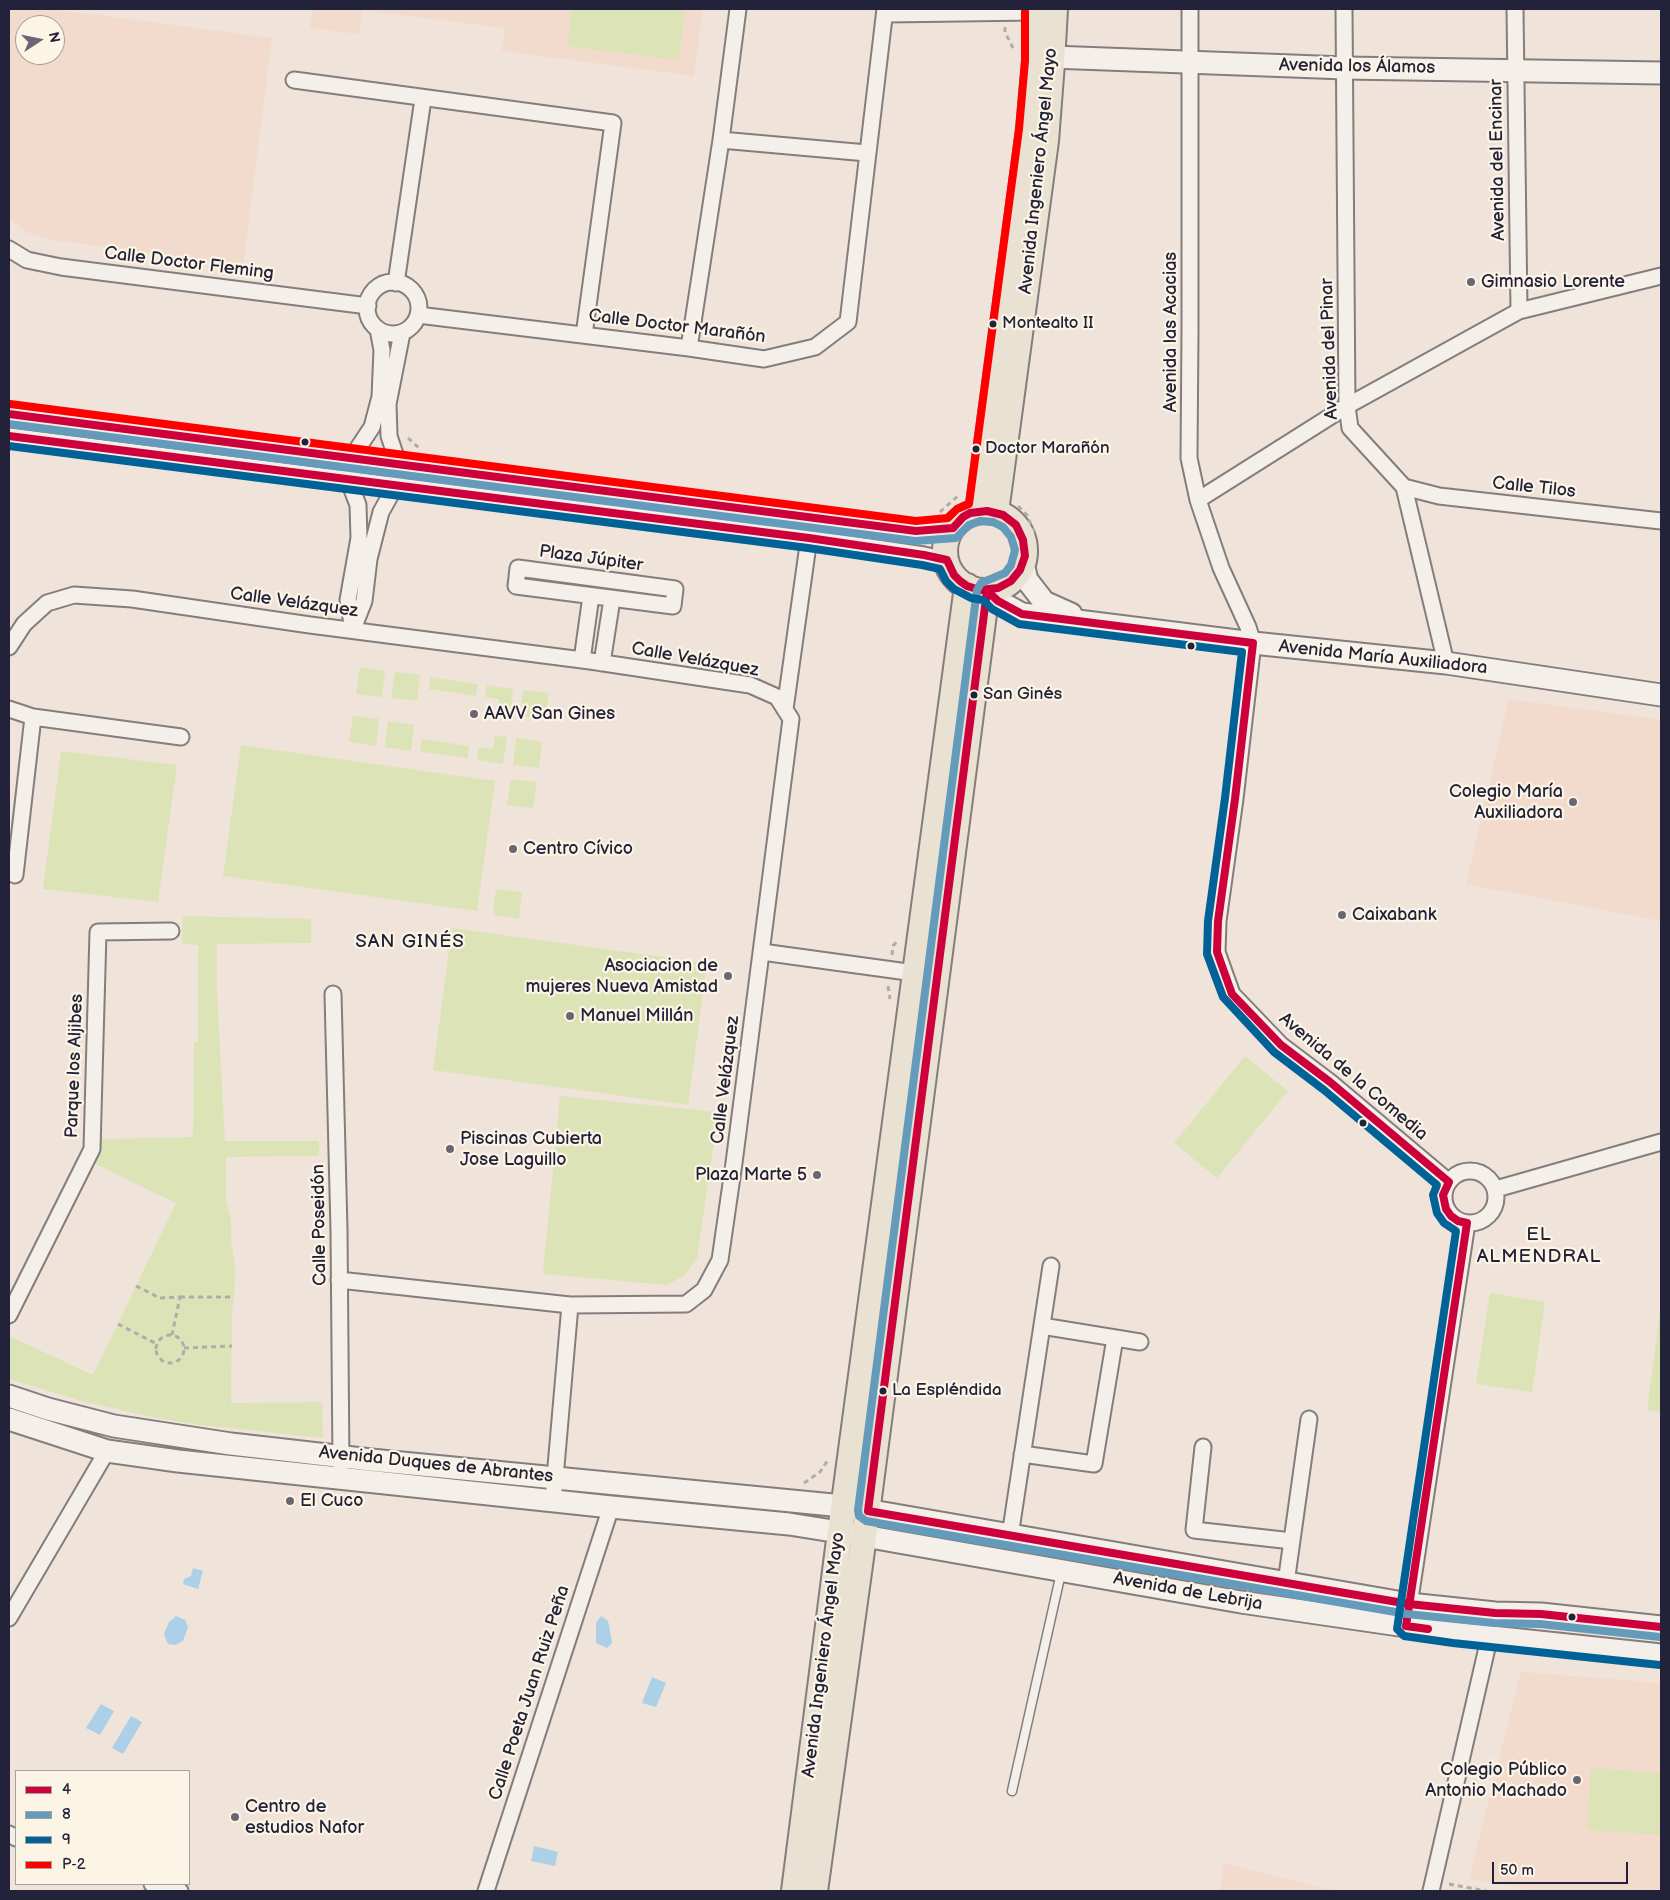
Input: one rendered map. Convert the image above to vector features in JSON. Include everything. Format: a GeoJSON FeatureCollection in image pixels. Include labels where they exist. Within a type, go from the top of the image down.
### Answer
{"type":"FeatureCollection","features":[{"type":"Feature","properties":{"kind":"main road","name":"Avenida Ingeniero Ángel Mayo"},"geometry":{"type":"LineString","coordinates":[[987,512],[1000,485],[1046,141],[1052,57],[1042,10]]}},
{"type":"Feature","properties":{"kind":"main road","name":"Avenida Ingeniero Ángel Mayo"},"geometry":{"type":"LineString","coordinates":[[987,512],[1042,10]]}},
{"type":"Feature","properties":{"kind":"main road","name":"Avenida los Álamos"},"geometry":{"type":"LineString","coordinates":[[1052,57],[1345,68],[1661,73]]}},
{"type":"Feature","properties":{"kind":"main road"},"geometry":{"type":"LineString","coordinates":[[987,512],[1010,519],[1020,532],[1028,557],[1011,581],[998,588],[977,588],[954,575],[947,560],[946,543],[952,528],[963,517],[987,512]]}},
{"type":"Feature","properties":{"kind":"main road","name":"Avenida María Auxiliadora"},"geometry":{"type":"LineString","coordinates":[[1028,557],[1027,580],[1044,602],[1071,614],[1105,624]]}},
{"type":"Feature","properties":{"kind":"main road","name":"Avenida Ingeniero Ángel Mayo"},"geometry":{"type":"LineString","coordinates":[[794,1891],[843,1506],[982,626],[977,588]]}},
{"type":"Feature","properties":{"kind":"main road","name":"Avenida Ingeniero Ángel Mayo"},"geometry":{"type":"LineString","coordinates":[[815,1891],[868,1511],[926,975],[977,588]]}},
{"type":"Feature","properties":{"kind":"main road","name":"Avenida María Auxiliadora"},"geometry":{"type":"LineString","coordinates":[[977,588],[1022,614],[1253,643],[1446,663],[1661,695]]}},
{"type":"Feature","properties":{"kind":"main road"},"geometry":{"type":"LineString","coordinates":[[982,626],[991,618],[1000,615],[1022,614]]}},
{"type":"Feature","properties":{"kind":"main road","name":"Avenida Duques de Abrantes"},"geometry":{"type":"LineString","coordinates":[[9,1396],[48,1409],[114,1426],[231,1444],[843,1506],[868,1511]]}},
{"type":"Feature","properties":{"kind":"main road","name":"Avenida Duques de Abrantes"},"geometry":{"type":"LineString","coordinates":[[9,1419],[107,1450],[178,1461],[789,1524],[864,1536]]}},
{"type":"Feature","properties":{"kind":"main road","name":"Avenida de Lebrija"},"geometry":{"type":"LineString","coordinates":[[868,1511],[1409,1604],[1495,1613],[1541,1614],[1661,1627]]}},
{"type":"Feature","properties":{"kind":"main road","name":"Avenida de Lebrija"},"geometry":{"type":"LineString","coordinates":[[864,1536],[1241,1602],[1489,1637],[1661,1655]]}},
{"type":"Feature","properties":{"kind":"street"},"geometry":{"type":"LineString","coordinates":[[689,348],[738,9]]}},
{"type":"Feature","properties":{"kind":"street","name":"Avenida las Acacias"},"geometry":{"type":"LineString","coordinates":[[1190,9],[1189,458],[1198,500],[1221,568],[1248,626],[1253,643]]}},
{"type":"Feature","properties":{"kind":"street","name":"Avenida del Pinar"},"geometry":{"type":"LineString","coordinates":[[1344,9],[1347,406],[1350,428],[1404,487],[1446,663]]}},
{"type":"Feature","properties":{"kind":"street","name":"Avenida del Encinar"},"geometry":{"type":"LineString","coordinates":[[1515,9],[1519,311]]}},
{"type":"Feature","properties":{"kind":"street"},"geometry":{"type":"LineString","coordinates":[[885,11],[1042,10]]}},
{"type":"Feature","properties":{"kind":"street","name":"Calle Doctor Marañón"},"geometry":{"type":"LineString","coordinates":[[418,315],[764,359],[815,347],[848,322],[885,11]]}},
{"type":"Feature","properties":{"kind":"street"},"geometry":{"type":"LineString","coordinates":[[294,80],[423,99],[613,123],[584,335]]}},
{"type":"Feature","properties":{"kind":"street"},"geometry":{"type":"LineString","coordinates":[[396,283],[423,99]]}},
{"type":"Feature","properties":{"kind":"street"},"geometry":{"type":"LineString","coordinates":[[720,140],[867,153]]}},
{"type":"Feature","properties":{"kind":"street","name":"Calle Doctor Fleming"},"geometry":{"type":"LineString","coordinates":[[9,249],[27,260],[60,266],[368,306]]}},
{"type":"Feature","properties":{"kind":"street"},"geometry":{"type":"LineString","coordinates":[[1198,500],[1347,406],[1519,311],[1661,276]]}},
{"type":"Feature","properties":{"kind":"street"},"geometry":{"type":"LineString","coordinates":[[396,283],[405,285],[412,290],[419,306],[415,322],[402,332],[394,334],[378,329],[372,324],[368,306],[373,292],[380,286],[396,283]]}},
{"type":"Feature","properties":{"kind":"street"},"geometry":{"type":"LineString","coordinates":[[353,630],[348,600],[359,538],[358,505],[348,479],[352,456],[372,426],[380,397],[382,350],[378,329]]}},
{"type":"Feature","properties":{"kind":"street"},"geometry":{"type":"LineString","coordinates":[[353,630],[364,601],[370,559],[381,512],[396,485],[398,463],[389,436],[388,404],[402,332]]}},
{"type":"Feature","properties":{"kind":"street"},"geometry":{"type":"LineString","coordinates":[[9,414],[352,456],[916,531],[952,528]]}},
{"type":"Feature","properties":{"kind":"street"},"geometry":{"type":"LineString","coordinates":[[9,436],[809,538],[924,554],[947,560]]}},
{"type":"Feature","properties":{"kind":"street","name":"Calle Tilos"},"geometry":{"type":"LineString","coordinates":[[1404,487],[1439,496],[1661,521]]}},
{"type":"Feature","properties":{"kind":"street"},"geometry":{"type":"LineString","coordinates":[[785,709],[809,538]]}},
{"type":"Feature","properties":{"kind":"street","name":"Plaza Júpiter"},"geometry":{"type":"LineString","coordinates":[[518,568],[675,589],[673,606],[612,598],[516,586],[518,568]]}},
{"type":"Feature","properties":{"kind":"street","name":"Calle Velázquez"},"geometry":{"type":"LineString","coordinates":[[9,647],[24,624],[46,603],[74,595],[132,600],[582,660],[750,686],[777,697],[791,719],[762,952],[720,1260],[704,1290],[686,1304],[570,1305],[339,1280]]}},
{"type":"Feature","properties":{"kind":"street","name":"Plaza Júpiter"},"geometry":{"type":"LineString","coordinates":[[582,660],[591,596]]}},
{"type":"Feature","properties":{"kind":"street","name":"Plaza Júpiter"},"geometry":{"type":"LineString","coordinates":[[602,663],[612,598]]}},
{"type":"Feature","properties":{"kind":"street","name":"Avenida de la Comedia"},"geometry":{"type":"LineString","coordinates":[[1253,643],[1235,799],[1218,921],[1217,952],[1232,994],[1281,1045],[1330,1082],[1449,1182]]}},
{"type":"Feature","properties":{"kind":"street"},"geometry":{"type":"LineString","coordinates":[[9,709],[33,717],[181,737]]}},
{"type":"Feature","properties":{"kind":"street"},"geometry":{"type":"LineString","coordinates":[[15,875],[33,717]]}},
{"type":"Feature","properties":{"kind":"street","name":"Parque los Aljibes"},"geometry":{"type":"LineString","coordinates":[[9,1315],[92,1149],[98,932],[171,931]]}},
{"type":"Feature","properties":{"kind":"street"},"geometry":{"type":"LineString","coordinates":[[762,952],[926,975]]}},
{"type":"Feature","properties":{"kind":"street","name":"Calle Poseidón"},"geometry":{"type":"LineString","coordinates":[[333,994],[341,1479]]}},
{"type":"Feature","properties":{"kind":"street"},"geometry":{"type":"LineString","coordinates":[[1496,1189],[1661,1142]]}},
{"type":"Feature","properties":{"kind":"street"},"geometry":{"type":"LineString","coordinates":[[1469,1170],[1485,1175],[1496,1189],[1494,1206],[1484,1220],[1467,1224],[1458,1221],[1446,1209],[1443,1195],[1449,1182],[1458,1174],[1469,1170]]}},
{"type":"Feature","properties":{"kind":"street"},"geometry":{"type":"LineString","coordinates":[[1406,1626],[1467,1224]]}},
{"type":"Feature","properties":{"kind":"street"},"geometry":{"type":"LineString","coordinates":[[1010,1536],[1051,1266]]}},
{"type":"Feature","properties":{"kind":"street"},"geometry":{"type":"LineString","coordinates":[[553,1501],[570,1305]]}},
{"type":"Feature","properties":{"kind":"street"},"geometry":{"type":"LineString","coordinates":[[1042,1326],[1140,1342]]}},
{"type":"Feature","properties":{"kind":"street"},"geometry":{"type":"LineString","coordinates":[[1022,1454],[1094,1464],[1115,1338]]}},
{"type":"Feature","properties":{"kind":"street"},"geometry":{"type":"LineString","coordinates":[[1286,1583],[1309,1419]]}},
{"type":"Feature","properties":{"kind":"street"},"geometry":{"type":"LineString","coordinates":[[1203,1447],[1194,1530],[1292,1541]]}},
{"type":"Feature","properties":{"kind":"street"},"geometry":{"type":"LineString","coordinates":[[9,1618],[107,1450]]}},
{"type":"Feature","properties":{"kind":"street","name":"Calle Poeta Juan Ruiz Peña"},"geometry":{"type":"LineString","coordinates":[[486,1891],[611,1507]]}},
{"type":"Feature","properties":{"kind":"street"},"geometry":{"type":"LineString","coordinates":[[1432,1886],[1495,1613]]}},
{"type":"Feature","properties":{"kind":"street"},"geometry":{"type":"LineString","coordinates":[[156,1885],[180,1891]]}},
{"type":"Feature","properties":{"kind":"lane"},"geometry":{"type":"LineString","coordinates":[[1012,1791],[1061,1571]]}},
{"type":"Feature","properties":{"kind":"path"},"geometry":{"type":"LineString","coordinates":[[1000,485],[1012,486],[1019,508],[1027,515],[1033,530],[1028,557]]}},
{"type":"Feature","properties":{"kind":"path"},"geometry":{"type":"LineString","coordinates":[[136,1286],[160,1298],[234,1297]]}},
{"type":"Feature","properties":{"kind":"path"},"geometry":{"type":"LineString","coordinates":[[172,1335],[180,1298]]}},
{"type":"Feature","properties":{"kind":"path"},"geometry":{"type":"LineString","coordinates":[[118,1324],[158,1344]]}},
{"type":"Feature","properties":{"kind":"path"},"geometry":{"type":"LineString","coordinates":[[172,1335],[181,1339],[184,1348],[179,1360],[166,1362],[157,1353],[158,1344],[163,1337],[172,1335]]}},
{"type":"Feature","properties":{"kind":"path"},"geometry":{"type":"LineString","coordinates":[[184,1348],[232,1346]]}},
{"type":"Feature","properties":{"kind":"path"},"geometry":{"type":"LineString","coordinates":[[1432,1886],[1486,1891]]}},
{"type":"Feature","properties":{"kind":"shaded area"},"geometry":{"type":"Polygon","coordinates":[[[9,9],[52,9],[272,38],[243,265],[46,239],[29,233],[9,219],[9,9]]]}},
{"type":"Feature","properties":{"kind":"shaded area"},"geometry":{"type":"Polygon","coordinates":[[[313,9],[703,9],[694,76],[502,51],[505,28],[362,10],[359,34],[310,28],[313,9]]]}},
{"type":"Feature","properties":{"kind":"shaded area","name":"Colegio María Auxiliadora"},"geometry":{"type":"Polygon","coordinates":[[[1509,699],[1661,720],[1661,921],[1466,884],[1509,699]]]}},
{"type":"Feature","properties":{"kind":"shaded area","name":"Colegio Público Antonio Machado"},"geometry":{"type":"Polygon","coordinates":[[[1521,1672],[1661,1683],[1661,1891],[1536,1891],[1469,1878],[1521,1672]]]}},
{"type":"Feature","properties":{"kind":"shaded area"},"geometry":{"type":"Polygon","coordinates":[[[1224,1863],[1336,1891],[1220,1891],[1224,1863]]]}},
{"type":"Feature","properties":{"kind":"green space"},"geometry":{"type":"Polygon","coordinates":[[[572,9],[685,9],[679,60],[567,46],[572,9]]]}},
{"type":"Feature","properties":{"kind":"green space"},"geometry":{"type":"Polygon","coordinates":[[[360,667],[385,671],[382,697],[356,694],[360,667]]]}},
{"type":"Feature","properties":{"kind":"green space"},"geometry":{"type":"Polygon","coordinates":[[[395,672],[420,675],[417,701],[391,698],[395,672]]]}},
{"type":"Feature","properties":{"kind":"green space"},"geometry":{"type":"Polygon","coordinates":[[[430,677],[478,684],[476,696],[429,689],[430,677]]]}},
{"type":"Feature","properties":{"kind":"green space"},"geometry":{"type":"Polygon","coordinates":[[[487,685],[513,689],[510,715],[497,713],[499,699],[485,697],[487,685]]]}},
{"type":"Feature","properties":{"kind":"green space"},"geometry":{"type":"Polygon","coordinates":[[[523,690],[549,693],[545,719],[520,716],[523,690]]]}},
{"type":"Feature","properties":{"kind":"green space"},"geometry":{"type":"Polygon","coordinates":[[[353,716],[379,719],[376,746],[349,742],[353,716]]]}},
{"type":"Feature","properties":{"kind":"green space"},"geometry":{"type":"Polygon","coordinates":[[[388,721],[414,725],[411,751],[385,747],[388,721]]]}},
{"type":"Feature","properties":{"kind":"green space"},"geometry":{"type":"Polygon","coordinates":[[[495,736],[507,737],[503,764],[477,760],[479,747],[493,749],[495,736]]]}},
{"type":"Feature","properties":{"kind":"green space"},"geometry":{"type":"Polygon","coordinates":[[[516,738],[542,742],[539,768],[513,765],[516,738]]]}},
{"type":"Feature","properties":{"kind":"green space"},"geometry":{"type":"Polygon","coordinates":[[[422,739],[469,746],[468,758],[420,752],[422,739]]]}},
{"type":"Feature","properties":{"kind":"green space"},"geometry":{"type":"Polygon","coordinates":[[[241,745],[495,781],[477,911],[223,876],[241,745]]]}},
{"type":"Feature","properties":{"kind":"green space"},"geometry":{"type":"Polygon","coordinates":[[[61,751],[177,765],[158,902],[43,889],[61,751]]]}},
{"type":"Feature","properties":{"kind":"green space"},"geometry":{"type":"Polygon","coordinates":[[[511,779],[537,782],[533,808],[507,805],[511,779]]]}},
{"type":"Feature","properties":{"kind":"green space"},"geometry":{"type":"Polygon","coordinates":[[[496,889],[522,892],[519,919],[493,915],[496,889]]]}},
{"type":"Feature","properties":{"kind":"green space"},"geometry":{"type":"Polygon","coordinates":[[[183,916],[311,919],[311,943],[217,944],[217,993],[225,1141],[319,1141],[319,1156],[226,1157],[226,1200],[231,1219],[231,1240],[235,1265],[232,1313],[231,1403],[322,1402],[323,1438],[192,1424],[152,1417],[85,1402],[9,1379],[9,1336],[93,1375],[176,1203],[91,1162],[98,1139],[193,1137],[194,1043],[198,1042],[198,945],[182,944],[183,916]]]}},
{"type":"Feature","properties":{"kind":"green space","name":"Manuel Millán"},"geometry":{"type":"Polygon","coordinates":[[[452,928],[707,963],[688,1105],[433,1070],[452,928]]]}},
{"type":"Feature","properties":{"kind":"green space"},"geometry":{"type":"Polygon","coordinates":[[[1245,1056],[1288,1091],[1217,1178],[1174,1143],[1245,1056]]]}},
{"type":"Feature","properties":{"kind":"green space"},"geometry":{"type":"Polygon","coordinates":[[[560,1096],[718,1112],[697,1259],[685,1275],[667,1285],[543,1274],[560,1096]]]}},
{"type":"Feature","properties":{"kind":"green space"},"geometry":{"type":"Polygon","coordinates":[[[1490,1293],[1545,1302],[1532,1392],[1476,1384],[1490,1293]]]}},
{"type":"Feature","properties":{"kind":"green space"},"geometry":{"type":"Polygon","coordinates":[[[1661,1305],[1661,1412],[1647,1410],[1661,1305]]]}},
{"type":"Feature","properties":{"kind":"green space"},"geometry":{"type":"Polygon","coordinates":[[[1591,1768],[1661,1773],[1661,1835],[1587,1830],[1591,1768]]]}},
{"type":"Feature","properties":{"kind":"water"},"geometry":{"type":"Polygon","coordinates":[[[193,1568],[203,1571],[198,1589],[183,1584],[184,1579],[191,1576],[193,1568]]]}},
{"type":"Feature","properties":{"kind":"water"},"geometry":{"type":"Polygon","coordinates":[[[176,1616],[185,1620],[188,1627],[183,1641],[176,1645],[168,1644],[164,1634],[169,1622],[176,1616]]]}},
{"type":"Feature","properties":{"kind":"water"},"geometry":{"type":"Polygon","coordinates":[[[601,1616],[608,1621],[610,1631],[612,1643],[607,1648],[596,1643],[596,1623],[601,1616]]]}},
{"type":"Feature","properties":{"kind":"water"},"geometry":{"type":"Polygon","coordinates":[[[652,1677],[666,1683],[656,1707],[642,1703],[652,1677]]]}},
{"type":"Feature","properties":{"kind":"water"},"geometry":{"type":"Polygon","coordinates":[[[101,1704],[114,1711],[100,1735],[86,1728],[101,1704]]]}},
{"type":"Feature","properties":{"kind":"water"},"geometry":{"type":"Polygon","coordinates":[[[131,1716],[142,1722],[123,1754],[112,1748],[131,1716]]]}},
{"type":"Feature","properties":{"kind":"water"},"geometry":{"type":"Polygon","coordinates":[[[534,1846],[558,1852],[555,1866],[531,1861],[534,1846]]]}},
{"type":"Feature","properties":{"kind":"transit line","name":"P-2"},"geometry":{"type":"LineString","coordinates":[[10,404],[916,521],[948,518],[957,509],[969,504],[1019,129],[1025,61],[1025,9]]}},
{"type":"Feature","properties":{"kind":"transit line","name":"4"},"geometry":{"type":"LineString","coordinates":[[9,414],[916,531],[953,528],[963,517],[970,513],[987,511],[1003,515],[1016,525],[1023,540],[1025,556],[1020,570],[1011,581],[998,588],[980,590],[967,586],[960,581],[954,575],[947,560],[924,555],[809,538],[9,436]]}},
{"type":"Feature","properties":{"kind":"transit line","name":"8"},"geometry":{"type":"LineString","coordinates":[[9,424],[915,541],[956,538],[969,525],[980,521],[993,522],[1003,527],[1011,537],[1015,550],[1011,565],[1005,573],[981,583],[977,590],[858,1510],[859,1516],[866,1521],[1407,1614],[1494,1623],[1540,1624],[1660,1637]]}},
{"type":"Feature","properties":{"kind":"transit line","name":"9"},"geometry":{"type":"LineString","coordinates":[[9,446],[808,548],[922,565],[940,569],[946,581],[954,589],[971,598],[983,600],[992,609],[1019,624],[1242,652],[1208,921],[1207,954],[1223,997],[1274,1052],[1324,1090],[1437,1185],[1433,1195],[1437,1213],[1444,1223],[1456,1231],[1397,1629],[1404,1636],[1453,1643],[1660,1665]]}},
{"type":"Feature","properties":{"kind":"transit line","name":"4"},"geometry":{"type":"LineString","coordinates":[[987,591],[868,1511],[1409,1604],[1495,1613],[1541,1614],[1661,1627]]}},
{"type":"Feature","properties":{"kind":"transit line","name":"4"},"geometry":{"type":"LineString","coordinates":[[987,591],[998,601],[1022,614],[1253,643],[1235,799],[1218,921],[1217,952],[1232,994],[1281,1045],[1330,1082],[1449,1182],[1443,1195],[1446,1209],[1458,1221],[1467,1223],[1406,1626],[1428,1629]]}},
{"type":"Feature","properties":{"kind":"place","name":"Gimnasio Lorente"},"geometry":{"type":"Point","coordinates":[1471,282]}},
{"type":"Feature","properties":{"kind":"place","name":"Montealto II"},"geometry":{"type":"Point","coordinates":[993,324]}},
{"type":"Feature","properties":{"kind":"place","name":"Doctor Marañón"},"geometry":{"type":"Point","coordinates":[976,449]}},
{"type":"Feature","properties":{"kind":"place","name":"San Ginés"},"geometry":{"type":"Point","coordinates":[974,695]}},
{"type":"Feature","properties":{"kind":"place","name":"AAVV San Gines"},"geometry":{"type":"Point","coordinates":[474,714]}},
{"type":"Feature","properties":{"kind":"place","name":"Colegio María Auxiliadora"},"geometry":{"type":"Point","coordinates":[1573,802]}},
{"type":"Feature","properties":{"kind":"place","name":"Centro Cívico"},"geometry":{"type":"Point","coordinates":[513,849]}},
{"type":"Feature","properties":{"kind":"place","name":"Caixabank"},"geometry":{"type":"Point","coordinates":[1342,915]}},
{"type":"Feature","properties":{"kind":"place","name":"Asociacion de mujeres Nueva Amistad"},"geometry":{"type":"Point","coordinates":[728,976]}},
{"type":"Feature","properties":{"kind":"place","name":"Manuel Millán"},"geometry":{"type":"Point","coordinates":[570,1016]}},
{"type":"Feature","properties":{"kind":"place","name":"Piscinas Cubierta Jose Laguillo"},"geometry":{"type":"Point","coordinates":[450,1149]}},
{"type":"Feature","properties":{"kind":"place","name":"Plaza Marte 5"},"geometry":{"type":"Point","coordinates":[817,1175]}},
{"type":"Feature","properties":{"kind":"place","name":"La Espléndida"},"geometry":{"type":"Point","coordinates":[883,1391]}},
{"type":"Feature","properties":{"kind":"place","name":"El Cuco"},"geometry":{"type":"Point","coordinates":[290,1501]}},
{"type":"Feature","properties":{"kind":"place","name":"Colegio Público Antonio Machado"},"geometry":{"type":"Point","coordinates":[1577,1780]}},
{"type":"Feature","properties":{"kind":"place","name":"Centro de estudios Nafor"},"geometry":{"type":"Point","coordinates":[235,1817]}},
{"type":"Feature","properties":{"kind":"district","name":"SAN GINÉS"},"geometry":{"type":"Point","coordinates":[410,942]}},
{"type":"Feature","properties":{"kind":"district","name":"EL ALMENDRAL"},"geometry":{"type":"Point","coordinates":[1539,1246]}}]}
